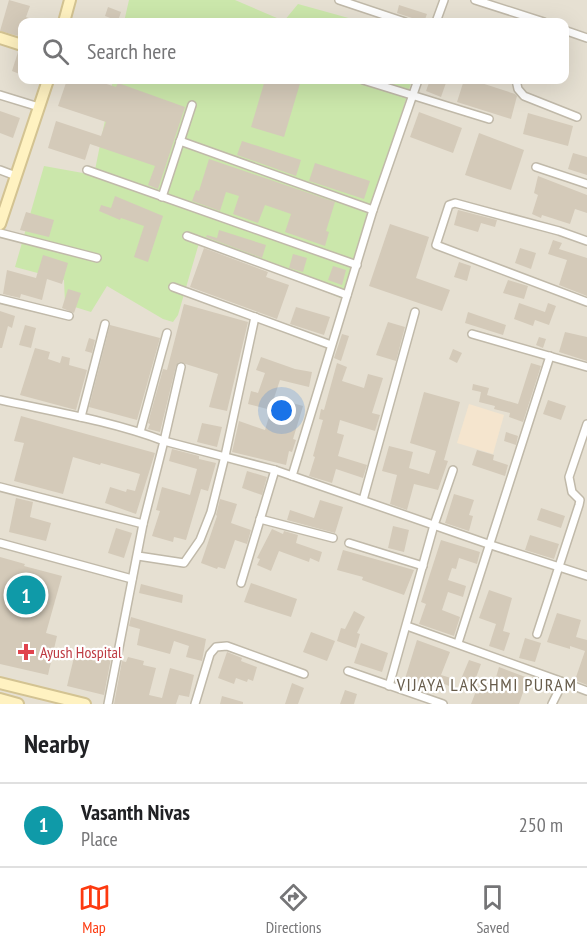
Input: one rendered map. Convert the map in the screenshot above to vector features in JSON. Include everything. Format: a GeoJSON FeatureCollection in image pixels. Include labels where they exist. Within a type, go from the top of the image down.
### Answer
{"type":"FeatureCollection","features":[{"type":"Feature","properties":{"kind":"street"},"geometry":{"type":"LineString","coordinates":[[65,18],[70,0]]}},
{"type":"Feature","properties":{"kind":"street"},"geometry":{"type":"LineString","coordinates":[[339,0],[393,18]]}},
{"type":"Feature","properties":{"kind":"street"},"geometry":{"type":"LineString","coordinates":[[437,18],[444,0]]}},
{"type":"Feature","properties":{"kind":"street"},"geometry":{"type":"LineString","coordinates":[[475,0],[528,18]]}},
{"type":"Feature","properties":{"kind":"street"},"geometry":{"type":"LineString","coordinates":[[569,32],[587,38]]}},
{"type":"Feature","properties":{"kind":"street"},"geometry":{"type":"LineString","coordinates":[[0,38],[18,44]]}},
{"type":"Feature","properties":{"kind":"street"},"geometry":{"type":"LineString","coordinates":[[47,84],[0,230],[12,236],[97,258]]}},
{"type":"Feature","properties":{"kind":"street"},"geometry":{"type":"LineString","coordinates":[[376,84],[489,119]]}},
{"type":"Feature","properties":{"kind":"street"},"geometry":{"type":"LineString","coordinates":[[292,476],[373,210],[417,84]]}},
{"type":"Feature","properties":{"kind":"street"},"geometry":{"type":"LineString","coordinates":[[517,84],[524,96],[577,117]]}},
{"type":"Feature","properties":{"kind":"street"},"geometry":{"type":"LineString","coordinates":[[0,95],[39,107]]}},
{"type":"Feature","properties":{"kind":"street"},"geometry":{"type":"LineString","coordinates":[[162,196],[192,105]]}},
{"type":"Feature","properties":{"kind":"street"},"geometry":{"type":"LineString","coordinates":[[180,141],[373,210]]}},
{"type":"Feature","properties":{"kind":"street"},"geometry":{"type":"LineString","coordinates":[[536,167],[587,184]]}},
{"type":"Feature","properties":{"kind":"street"},"geometry":{"type":"LineString","coordinates":[[0,170],[16,176]]}},
{"type":"Feature","properties":{"kind":"street"},"geometry":{"type":"LineString","coordinates":[[87,170],[357,265]]}},
{"type":"Feature","properties":{"kind":"street"},"geometry":{"type":"LineString","coordinates":[[587,241],[559,231],[455,203],[449,206],[436,245],[587,302]]}},
{"type":"Feature","properties":{"kind":"street"},"geometry":{"type":"LineString","coordinates":[[187,236],[347,296]]}},
{"type":"Feature","properties":{"kind":"street"},"geometry":{"type":"LineString","coordinates":[[172,287],[331,345]]}},
{"type":"Feature","properties":{"kind":"street"},"geometry":{"type":"LineString","coordinates":[[0,299],[69,316]]}},
{"type":"Feature","properties":{"kind":"street"},"geometry":{"type":"LineString","coordinates":[[363,500],[415,312]]}},
{"type":"Feature","properties":{"kind":"street"},"geometry":{"type":"LineString","coordinates":[[138,555],[184,563],[200,540],[211,512],[225,456],[255,317]]}},
{"type":"Feature","properties":{"kind":"street"},"geometry":{"type":"LineString","coordinates":[[81,417],[105,324]]}},
{"type":"Feature","properties":{"kind":"street"},"geometry":{"type":"LineString","coordinates":[[140,432],[167,333]]}},
{"type":"Feature","properties":{"kind":"street"},"geometry":{"type":"LineString","coordinates":[[472,334],[587,367]]}},
{"type":"Feature","properties":{"kind":"street"},"geometry":{"type":"LineString","coordinates":[[458,643],[550,356]]}},
{"type":"Feature","properties":{"kind":"street"},"geometry":{"type":"LineString","coordinates":[[108,704],[143,524],[181,367]]}},
{"type":"Feature","properties":{"kind":"street"},"geometry":{"type":"LineString","coordinates":[[0,400],[140,432],[164,441],[275,470],[587,576]]}},
{"type":"Feature","properties":{"kind":"street"},"geometry":{"type":"LineString","coordinates":[[537,634],[580,500],[572,492],[569,477],[587,424]]}},
{"type":"Feature","properties":{"kind":"street"},"geometry":{"type":"LineString","coordinates":[[241,583],[275,470]]}},
{"type":"Feature","properties":{"kind":"street"},"geometry":{"type":"LineString","coordinates":[[389,686],[434,525],[453,470]]}},
{"type":"Feature","properties":{"kind":"street"},"geometry":{"type":"LineString","coordinates":[[0,488],[143,524]]}},
{"type":"Feature","properties":{"kind":"street"},"geometry":{"type":"LineString","coordinates":[[260,519],[333,538]]}},
{"type":"Feature","properties":{"kind":"street"},"geometry":{"type":"LineString","coordinates":[[0,543],[132,579]]}},
{"type":"Feature","properties":{"kind":"street"},"geometry":{"type":"LineString","coordinates":[[349,543],[423,566]]}},
{"type":"Feature","properties":{"kind":"street"},"geometry":{"type":"LineString","coordinates":[[407,626],[587,691]]}},
{"type":"Feature","properties":{"kind":"street"},"geometry":{"type":"LineString","coordinates":[[195,704],[210,654],[216,647],[227,646],[304,674]]}},
{"type":"Feature","properties":{"kind":"street"},"geometry":{"type":"LineString","coordinates":[[348,672],[443,704]]}},
{"type":"Feature","properties":{"kind":"street"},"geometry":{"type":"LineString","coordinates":[[552,704],[563,682]]}},
{"type":"Feature","properties":{"kind":"street"},"geometry":{"type":"LineString","coordinates":[[0,683],[85,704]]}},
{"type":"Feature","properties":{"kind":"street"},"geometry":{"type":"LineString","coordinates":[[0,699],[18,704]]}},
{"type":"Feature","properties":{"kind":"shaded area"},"geometry":{"type":"Polygon","coordinates":[[[0,0],[587,0],[587,704],[0,704],[0,0]]]}},
{"type":"Feature","properties":{"kind":"shaded area"},"geometry":{"type":"Polygon","coordinates":[[[469,404],[504,415],[493,454],[457,443],[469,404]]]}},
{"type":"Feature","properties":{"kind":"green space"},"geometry":{"type":"Polygon","coordinates":[[[129,0],[235,0],[277,18],[125,18],[129,0]]]}},
{"type":"Feature","properties":{"kind":"green space"},"geometry":{"type":"Polygon","coordinates":[[[298,4],[349,18],[286,18],[298,4]]]}},
{"type":"Feature","properties":{"kind":"green space"},"geometry":{"type":"Polygon","coordinates":[[[112,84],[411,84],[343,299],[226,251],[199,243],[178,315],[173,322],[163,319],[107,286],[91,312],[65,304],[64,280],[15,267],[44,166],[94,175],[112,84]]]}},
{"type":"Feature","properties":{"kind":"building"},"geometry":{"type":"Polygon","coordinates":[[[9,0],[30,6],[26,17],[29,18],[18,18],[18,36],[0,31],[9,0]]]}},
{"type":"Feature","properties":{"kind":"building"},"geometry":{"type":"Polygon","coordinates":[[[399,5],[427,14],[426,18],[412,18],[397,13],[399,5]]]}},
{"type":"Feature","properties":{"kind":"building"},"geometry":{"type":"Polygon","coordinates":[[[108,7],[121,12],[119,18],[105,16],[108,7]]]}},
{"type":"Feature","properties":{"kind":"building"},"geometry":{"type":"Polygon","coordinates":[[[18,52],[18,73],[12,71],[18,52]]]}},
{"type":"Feature","properties":{"kind":"building"},"geometry":{"type":"Polygon","coordinates":[[[66,84],[107,84],[116,87],[121,84],[185,107],[158,189],[148,185],[155,166],[90,144],[85,160],[48,148],[56,121],[101,136],[106,122],[58,106],[66,84]]]}},
{"type":"Feature","properties":{"kind":"building"},"geometry":{"type":"Polygon","coordinates":[[[264,84],[300,84],[284,137],[251,127],[264,84]]]}},
{"type":"Feature","properties":{"kind":"building"},"geometry":{"type":"Polygon","coordinates":[[[429,84],[446,84],[441,97],[426,91],[429,84]]]}},
{"type":"Feature","properties":{"kind":"building"},"geometry":{"type":"Polygon","coordinates":[[[463,84],[484,84],[517,96],[511,119],[457,102],[463,84]]]}},
{"type":"Feature","properties":{"kind":"building"},"geometry":{"type":"Polygon","coordinates":[[[0,111],[20,118],[13,138],[0,133],[0,111]]]}},
{"type":"Feature","properties":{"kind":"building"},"geometry":{"type":"Polygon","coordinates":[[[419,112],[462,128],[453,153],[410,137],[419,112]]]}},
{"type":"Feature","properties":{"kind":"building"},"geometry":{"type":"Polygon","coordinates":[[[528,113],[573,126],[568,146],[523,134],[528,113]]]}},
{"type":"Feature","properties":{"kind":"building"},"geometry":{"type":"Polygon","coordinates":[[[479,133],[524,150],[511,190],[465,175],[479,133]]]}},
{"type":"Feature","properties":{"kind":"building"},"geometry":{"type":"Polygon","coordinates":[[[242,141],[301,160],[296,176],[237,155],[242,141]]]}},
{"type":"Feature","properties":{"kind":"building"},"geometry":{"type":"Polygon","coordinates":[[[573,153],[587,157],[587,175],[568,169],[573,153]]]}},
{"type":"Feature","properties":{"kind":"building"},"geometry":{"type":"Polygon","coordinates":[[[209,159],[335,202],[326,231],[329,232],[325,246],[285,232],[291,214],[265,205],[258,223],[233,214],[239,196],[226,192],[220,211],[192,201],[196,190],[199,191],[209,159]]]}},
{"type":"Feature","properties":{"kind":"building"},"geometry":{"type":"Polygon","coordinates":[[[315,163],[370,181],[364,199],[309,181],[315,163]]]}},
{"type":"Feature","properties":{"kind":"building"},"geometry":{"type":"Polygon","coordinates":[[[538,176],[587,195],[587,213],[575,209],[570,224],[532,214],[538,195],[534,193],[538,176]]]}},
{"type":"Feature","properties":{"kind":"building"},"geometry":{"type":"Polygon","coordinates":[[[115,196],[163,216],[148,262],[134,257],[144,226],[121,218],[120,220],[99,211],[101,205],[111,208],[115,196]]]}},
{"type":"Feature","properties":{"kind":"building"},"geometry":{"type":"Polygon","coordinates":[[[458,210],[497,220],[495,227],[481,223],[478,232],[454,225],[458,210]]]}},
{"type":"Feature","properties":{"kind":"building"},"geometry":{"type":"Polygon","coordinates":[[[26,212],[54,220],[49,237],[20,230],[26,212]]]}},
{"type":"Feature","properties":{"kind":"building"},"geometry":{"type":"Polygon","coordinates":[[[390,224],[429,237],[416,278],[450,290],[442,311],[369,286],[390,224]]]}},
{"type":"Feature","properties":{"kind":"building"},"geometry":{"type":"Polygon","coordinates":[[[219,230],[266,245],[262,258],[206,237],[207,235],[217,238],[219,230]]]}},
{"type":"Feature","properties":{"kind":"building"},"geometry":{"type":"Polygon","coordinates":[[[553,240],[562,243],[559,249],[587,258],[587,296],[559,285],[567,260],[548,254],[553,240]]]}},
{"type":"Feature","properties":{"kind":"building"},"geometry":{"type":"Polygon","coordinates":[[[204,248],[268,272],[266,277],[289,285],[277,319],[190,287],[204,248]]]}},
{"type":"Feature","properties":{"kind":"building"},"geometry":{"type":"Polygon","coordinates":[[[520,248],[536,253],[531,269],[515,263],[520,248]]]}},
{"type":"Feature","properties":{"kind":"building"},"geometry":{"type":"Polygon","coordinates":[[[293,254],[307,258],[303,272],[289,268],[293,254]]]}},
{"type":"Feature","properties":{"kind":"building"},"geometry":{"type":"Polygon","coordinates":[[[43,255],[68,263],[62,284],[47,279],[42,300],[21,294],[20,298],[3,294],[7,270],[36,278],[43,255]]]}},
{"type":"Feature","properties":{"kind":"building"},"geometry":{"type":"Polygon","coordinates":[[[459,262],[471,266],[467,281],[454,277],[459,262]]]}},
{"type":"Feature","properties":{"kind":"building"},"geometry":{"type":"Polygon","coordinates":[[[333,266],[346,270],[342,285],[328,280],[333,266]]]}},
{"type":"Feature","properties":{"kind":"building"},"geometry":{"type":"Polygon","coordinates":[[[508,280],[528,286],[524,299],[503,293],[508,280]]]}},
{"type":"Feature","properties":{"kind":"building"},"geometry":{"type":"Polygon","coordinates":[[[68,289],[81,293],[74,313],[62,308],[68,289]]]}},
{"type":"Feature","properties":{"kind":"building"},"geometry":{"type":"Polygon","coordinates":[[[519,303],[545,312],[548,303],[556,306],[549,325],[535,320],[533,326],[514,319],[519,303]]]}},
{"type":"Feature","properties":{"kind":"building"},"geometry":{"type":"Polygon","coordinates":[[[184,304],[248,322],[227,411],[209,407],[218,374],[179,362],[176,366],[160,432],[148,429],[150,424],[148,423],[163,369],[167,370],[184,304]]]}},
{"type":"Feature","properties":{"kind":"building"},"geometry":{"type":"Polygon","coordinates":[[[296,307],[330,317],[324,335],[290,324],[296,307]]]}},
{"type":"Feature","properties":{"kind":"building"},"geometry":{"type":"Polygon","coordinates":[[[0,311],[15,316],[12,328],[8,326],[2,348],[0,348],[0,311]]]}},
{"type":"Feature","properties":{"kind":"building"},"geometry":{"type":"Polygon","coordinates":[[[468,312],[506,325],[503,335],[465,323],[468,312]]]}},
{"type":"Feature","properties":{"kind":"building"},"geometry":{"type":"Polygon","coordinates":[[[388,322],[405,327],[396,361],[376,355],[388,322]]]}},
{"type":"Feature","properties":{"kind":"building"},"geometry":{"type":"Polygon","coordinates":[[[25,325],[36,328],[31,348],[19,345],[25,325]]]}},
{"type":"Feature","properties":{"kind":"building"},"geometry":{"type":"Polygon","coordinates":[[[110,325],[160,338],[137,420],[89,407],[110,325]]]}},
{"type":"Feature","properties":{"kind":"building"},"geometry":{"type":"Polygon","coordinates":[[[565,332],[587,337],[587,361],[559,352],[565,332]]]}},
{"type":"Feature","properties":{"kind":"building"},"geometry":{"type":"Polygon","coordinates":[[[342,334],[349,336],[341,361],[334,358],[342,334]]]}},
{"type":"Feature","properties":{"kind":"building"},"geometry":{"type":"Polygon","coordinates":[[[539,337],[546,339],[543,348],[536,345],[539,337]]]}},
{"type":"Feature","properties":{"kind":"building"},"geometry":{"type":"Polygon","coordinates":[[[89,338],[95,340],[92,353],[85,351],[89,338]]]}},
{"type":"Feature","properties":{"kind":"building"},"geometry":{"type":"Polygon","coordinates":[[[35,348],[50,352],[48,359],[60,363],[62,356],[70,358],[69,365],[87,370],[76,410],[20,395],[35,348]]]}},
{"type":"Feature","properties":{"kind":"building"},"geometry":{"type":"Polygon","coordinates":[[[453,349],[462,353],[457,363],[449,359],[453,349]]]}},
{"type":"Feature","properties":{"kind":"building"},"geometry":{"type":"Polygon","coordinates":[[[261,357],[295,369],[312,372],[309,387],[280,380],[274,398],[303,406],[293,439],[296,440],[292,452],[289,451],[286,465],[232,452],[239,421],[265,430],[271,410],[248,404],[251,391],[258,393],[265,373],[256,370],[261,357]]]}},
{"type":"Feature","properties":{"kind":"building"},"geometry":{"type":"Polygon","coordinates":[[[337,363],[347,367],[342,381],[364,388],[368,374],[383,378],[372,413],[380,415],[375,431],[340,420],[337,433],[344,435],[338,456],[367,465],[363,478],[336,469],[332,483],[309,476],[323,420],[319,419],[321,409],[324,410],[337,363]]]}},
{"type":"Feature","properties":{"kind":"building"},"geometry":{"type":"Polygon","coordinates":[[[531,363],[541,366],[523,422],[509,417],[510,413],[494,409],[495,406],[479,402],[481,392],[472,390],[473,384],[489,388],[487,395],[518,404],[531,363]]]}},
{"type":"Feature","properties":{"kind":"building"},"geometry":{"type":"Polygon","coordinates":[[[424,392],[460,402],[444,460],[448,461],[438,490],[414,484],[407,510],[390,504],[397,475],[382,471],[389,446],[413,452],[409,468],[429,474],[436,451],[410,443],[424,392]]]}},
{"type":"Feature","properties":{"kind":"building"},"geometry":{"type":"Polygon","coordinates":[[[548,400],[566,406],[561,420],[543,414],[548,400]]]}},
{"type":"Feature","properties":{"kind":"building"},"geometry":{"type":"Polygon","coordinates":[[[21,416],[155,453],[136,514],[105,503],[110,487],[126,492],[127,489],[135,491],[140,474],[101,463],[100,465],[73,457],[63,494],[14,481],[24,443],[14,441],[21,416]]]}},
{"type":"Feature","properties":{"kind":"building"},"geometry":{"type":"Polygon","coordinates":[[[202,423],[222,427],[217,447],[197,442],[202,423]]]}},
{"type":"Feature","properties":{"kind":"building"},"geometry":{"type":"Polygon","coordinates":[[[506,432],[518,436],[516,445],[504,441],[506,432]]]}},
{"type":"Feature","properties":{"kind":"building"},"geometry":{"type":"Polygon","coordinates":[[[172,449],[216,463],[208,491],[201,489],[186,540],[174,537],[173,542],[152,536],[160,511],[156,510],[162,487],[190,495],[197,469],[169,461],[172,449]]]}},
{"type":"Feature","properties":{"kind":"building"},"geometry":{"type":"Polygon","coordinates":[[[477,450],[494,455],[493,460],[508,465],[505,476],[472,465],[477,450]]]}},
{"type":"Feature","properties":{"kind":"building"},"geometry":{"type":"Polygon","coordinates":[[[247,471],[267,477],[262,495],[242,488],[247,471]]]}},
{"type":"Feature","properties":{"kind":"building"},"geometry":{"type":"Polygon","coordinates":[[[454,494],[474,500],[469,515],[473,516],[469,531],[445,523],[454,494]]]}},
{"type":"Feature","properties":{"kind":"building"},"geometry":{"type":"Polygon","coordinates":[[[16,498],[33,502],[30,517],[51,523],[46,541],[9,532],[16,498]]]}},
{"type":"Feature","properties":{"kind":"building"},"geometry":{"type":"Polygon","coordinates":[[[220,499],[237,504],[231,523],[251,530],[247,544],[235,540],[225,569],[218,567],[217,569],[201,563],[217,516],[220,499]]]}},
{"type":"Feature","properties":{"kind":"building"},"geometry":{"type":"Polygon","coordinates":[[[320,500],[343,507],[335,533],[287,520],[290,510],[314,518],[320,500]]]}},
{"type":"Feature","properties":{"kind":"building"},"geometry":{"type":"Polygon","coordinates":[[[541,508],[565,516],[561,528],[537,520],[541,508]]]}},
{"type":"Feature","properties":{"kind":"building"},"geometry":{"type":"Polygon","coordinates":[[[393,526],[409,530],[404,552],[388,548],[393,526]]]}},
{"type":"Feature","properties":{"kind":"building"},"geometry":{"type":"Polygon","coordinates":[[[116,528],[132,533],[124,558],[108,553],[116,528]]]}},
{"type":"Feature","properties":{"kind":"building"},"geometry":{"type":"Polygon","coordinates":[[[272,529],[283,534],[284,531],[298,535],[296,543],[322,552],[319,562],[310,558],[309,562],[279,551],[271,571],[257,565],[260,559],[257,558],[272,529]]]}},
{"type":"Feature","properties":{"kind":"building"},"geometry":{"type":"Polygon","coordinates":[[[530,535],[559,544],[554,559],[525,550],[530,535]]]}},
{"type":"Feature","properties":{"kind":"building"},"geometry":{"type":"Polygon","coordinates":[[[441,540],[480,552],[477,564],[459,558],[456,569],[452,568],[448,580],[466,586],[463,597],[448,592],[442,610],[460,617],[454,636],[419,624],[426,604],[421,602],[441,540]]]}},
{"type":"Feature","properties":{"kind":"building"},"geometry":{"type":"Polygon","coordinates":[[[343,550],[414,570],[404,595],[362,580],[363,577],[337,570],[343,550]]]}},
{"type":"Feature","properties":{"kind":"building"},"geometry":{"type":"Polygon","coordinates":[[[0,557],[62,576],[46,633],[57,636],[48,675],[0,664],[0,557]]]}},
{"type":"Feature","properties":{"kind":"building"},"geometry":{"type":"Polygon","coordinates":[[[251,583],[297,599],[291,617],[244,602],[251,583]]]}},
{"type":"Feature","properties":{"kind":"building"},"geometry":{"type":"Polygon","coordinates":[[[141,584],[183,595],[182,603],[139,593],[141,584]]]}},
{"type":"Feature","properties":{"kind":"building"},"geometry":{"type":"Polygon","coordinates":[[[489,590],[512,598],[503,631],[510,633],[504,651],[489,646],[496,624],[479,618],[489,590]]]}},
{"type":"Feature","properties":{"kind":"building"},"geometry":{"type":"Polygon","coordinates":[[[354,611],[365,617],[357,633],[360,634],[356,648],[337,641],[341,628],[345,629],[354,611]]]}},
{"type":"Feature","properties":{"kind":"building"},"geometry":{"type":"Polygon","coordinates":[[[557,613],[581,620],[576,637],[587,640],[587,685],[575,680],[585,651],[547,642],[557,613]]]}},
{"type":"Feature","properties":{"kind":"building"},"geometry":{"type":"Polygon","coordinates":[[[131,617],[206,639],[202,661],[186,657],[189,646],[174,641],[170,654],[137,645],[140,629],[129,626],[131,617]]]}},
{"type":"Feature","properties":{"kind":"building"},"geometry":{"type":"Polygon","coordinates":[[[311,632],[335,641],[327,661],[303,652],[311,632]]]}},
{"type":"Feature","properties":{"kind":"building"},"geometry":{"type":"Polygon","coordinates":[[[525,638],[541,643],[535,662],[519,658],[525,638]]]}},
{"type":"Feature","properties":{"kind":"building"},"geometry":{"type":"Polygon","coordinates":[[[417,640],[450,652],[441,675],[451,678],[449,686],[442,683],[440,689],[432,687],[431,691],[404,682],[417,640]]]}},
{"type":"Feature","properties":{"kind":"building"},"geometry":{"type":"Polygon","coordinates":[[[361,643],[388,653],[382,672],[354,663],[361,643]]]}},
{"type":"Feature","properties":{"kind":"building"},"geometry":{"type":"Polygon","coordinates":[[[76,649],[111,658],[104,695],[67,686],[76,649]]]}},
{"type":"Feature","properties":{"kind":"building"},"geometry":{"type":"Polygon","coordinates":[[[227,652],[257,667],[253,681],[248,679],[247,682],[236,678],[234,684],[218,678],[227,652]]]}},
{"type":"Feature","properties":{"kind":"building"},"geometry":{"type":"Polygon","coordinates":[[[128,657],[144,661],[143,665],[156,668],[149,695],[162,698],[170,668],[194,675],[189,697],[179,695],[176,704],[114,704],[122,661],[126,662],[128,657]]]}},
{"type":"Feature","properties":{"kind":"building"},"geometry":{"type":"Polygon","coordinates":[[[469,660],[481,664],[474,683],[461,679],[469,660]]]}},
{"type":"Feature","properties":{"kind":"building"},"geometry":{"type":"Polygon","coordinates":[[[499,667],[528,678],[519,704],[471,704],[478,686],[492,691],[499,667]]]}},
{"type":"Feature","properties":{"kind":"building"},"geometry":{"type":"Polygon","coordinates":[[[292,683],[304,688],[298,704],[285,704],[292,683]]]}},
{"type":"Feature","properties":{"kind":"building"},"geometry":{"type":"Polygon","coordinates":[[[345,690],[357,694],[354,704],[340,704],[345,690]]]}},
{"type":"Feature","properties":{"kind":"building"},"geometry":{"type":"Polygon","coordinates":[[[222,696],[243,702],[243,704],[220,704],[222,696]]]}},
{"type":"Feature","properties":{"kind":"place","name":"Vasanth Nivas"},"geometry":{"type":"Point","coordinates":[26,595]}},
{"type":"Feature","properties":{"kind":"place","name":"Ayush Hospital"},"geometry":{"type":"Point","coordinates":[26,652]}},
{"type":"Feature","properties":{"kind":"district","name":"VIJAYA LAKSHMI PURAM"},"geometry":{"type":"Point","coordinates":[487,684]}}]}
